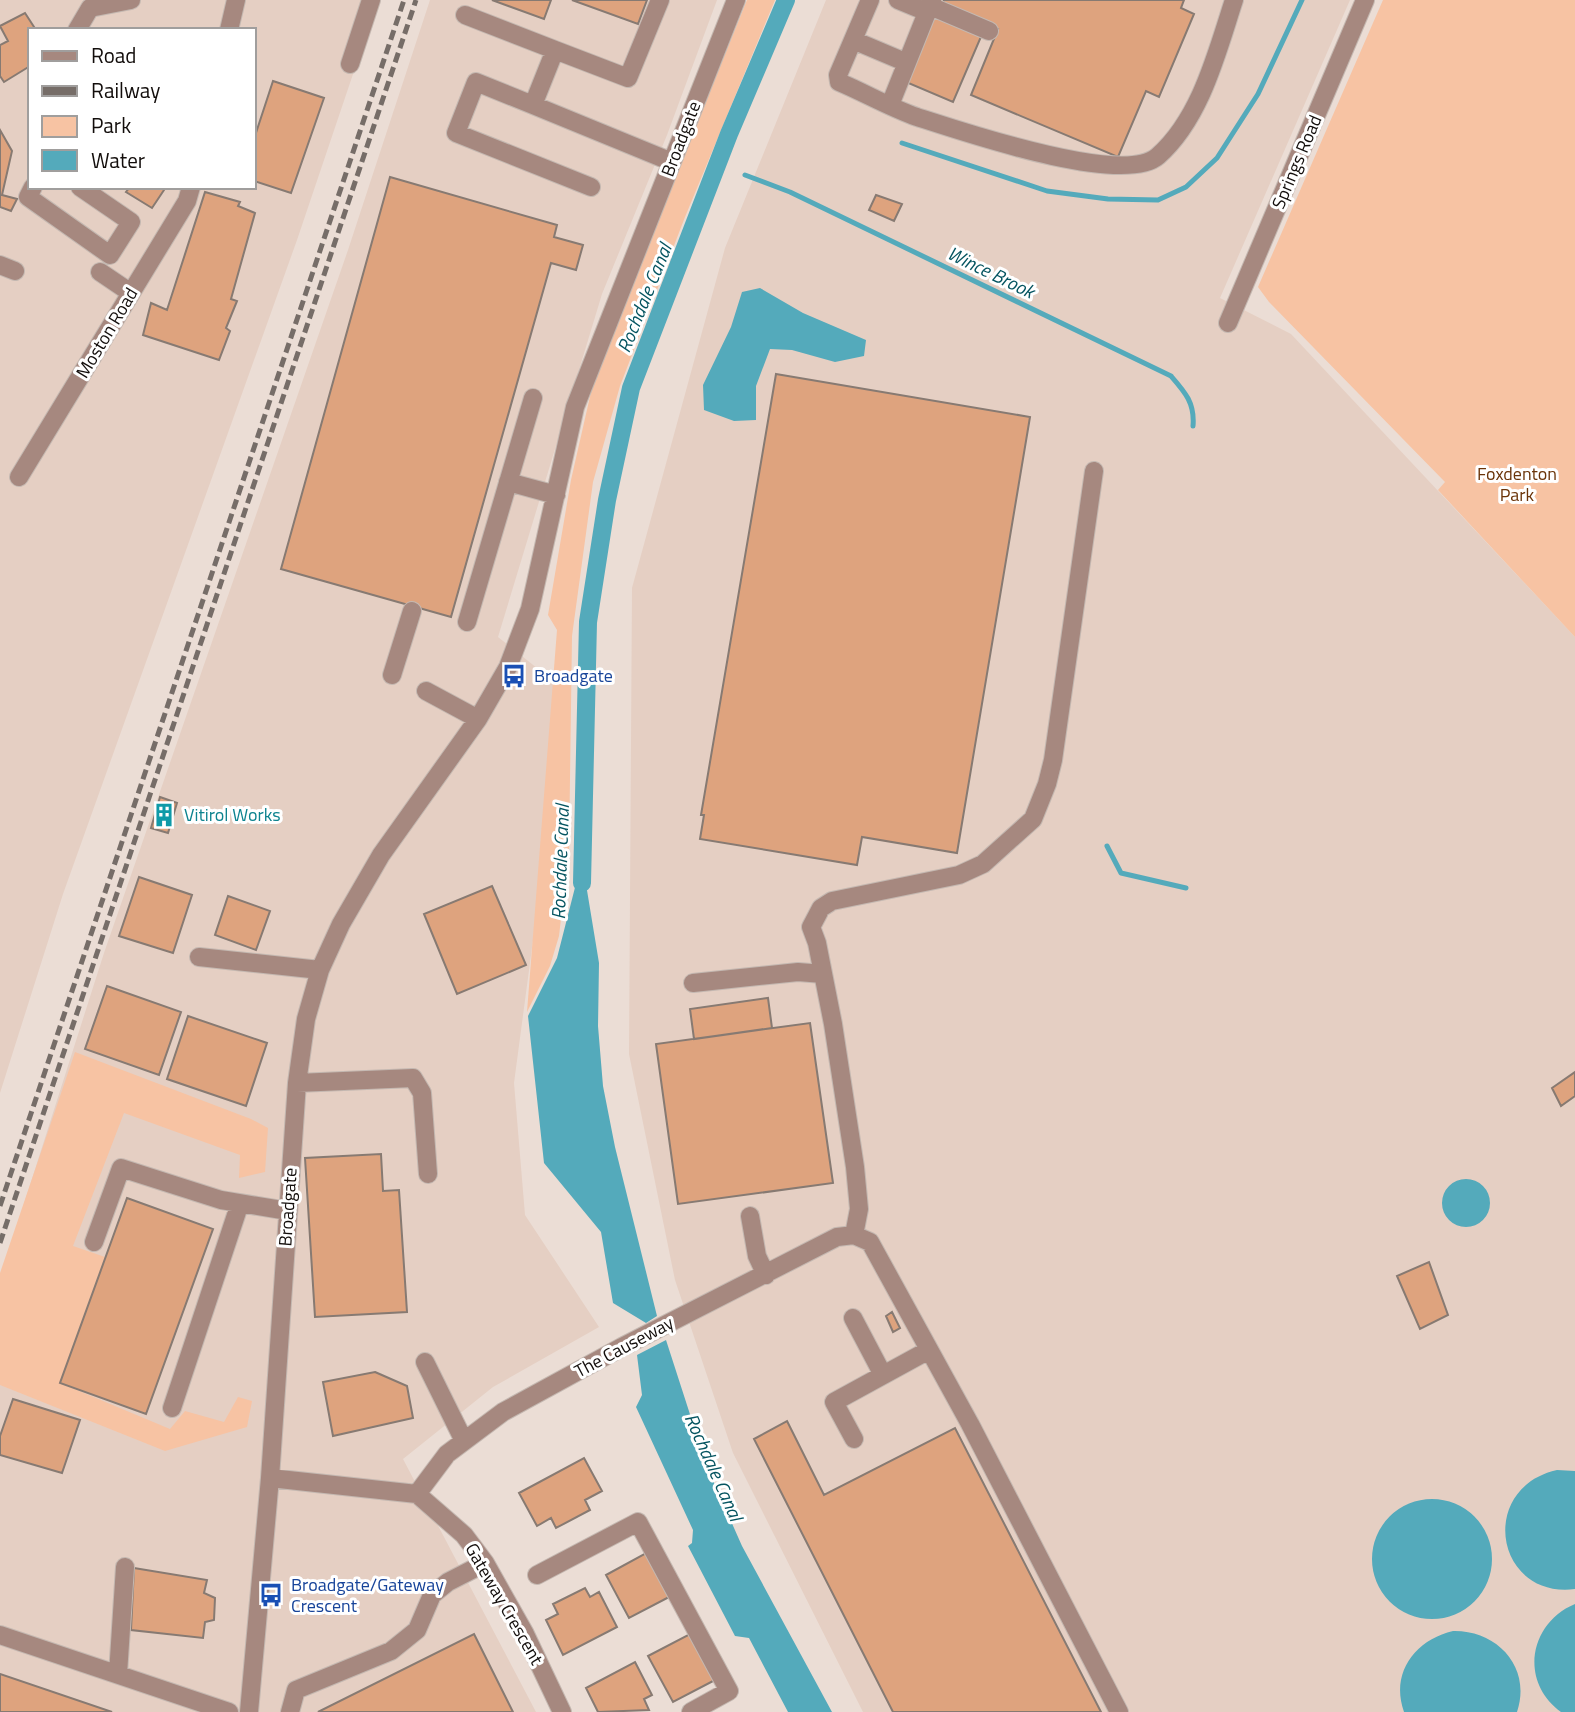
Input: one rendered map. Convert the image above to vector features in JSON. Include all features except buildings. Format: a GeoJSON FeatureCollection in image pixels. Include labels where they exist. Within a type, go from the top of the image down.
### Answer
{"type":"FeatureCollection","features":[{"type":"Feature","properties":{"kind":"street"},"geometry":{"type":"LineString","coordinates":[[78,28],[90,8],[131,0]]}},
{"type":"Feature","properties":{"kind":"street"},"geometry":{"type":"LineString","coordinates":[[229,28],[236,0]]}},
{"type":"Feature","properties":{"kind":"street"},"geometry":{"type":"LineString","coordinates":[[350,64],[372,0]]}},
{"type":"Feature","properties":{"kind":"street"},"geometry":{"type":"LineString","coordinates":[[465,15],[628,78],[660,0]]}},
{"type":"Feature","properties":{"kind":"street","name":"Broadgate"},"geometry":{"type":"LineString","coordinates":[[249,1712],[270,1478],[297,1083],[306,1019],[320,970],[341,924],[381,855],[478,719],[508,667],[530,609],[575,407],[736,0]]}},
{"type":"Feature","properties":{"kind":"street"},"geometry":{"type":"LineString","coordinates":[[870,0],[838,75],[839,82],[915,116],[1049,157],[1082,163],[1139,164],[1157,158],[1182,130],[1212,66],[1234,0]]}},
{"type":"Feature","properties":{"kind":"street"},"geometry":{"type":"LineString","coordinates":[[898,0],[930,6],[989,31]]}},
{"type":"Feature","properties":{"kind":"street","name":"Springs Road"},"geometry":{"type":"LineString","coordinates":[[1228,323],[1365,0]]}},
{"type":"Feature","properties":{"kind":"street"},"geometry":{"type":"LineString","coordinates":[[890,104],[930,6]]}},
{"type":"Feature","properties":{"kind":"street"},"geometry":{"type":"LineString","coordinates":[[853,40],[905,62]]}},
{"type":"Feature","properties":{"kind":"street"},"geometry":{"type":"LineString","coordinates":[[533,105],[555,50]]}},
{"type":"Feature","properties":{"kind":"street"},"geometry":{"type":"LineString","coordinates":[[591,187],[456,133],[476,82],[672,162]]}},
{"type":"Feature","properties":{"kind":"street"},"geometry":{"type":"LineString","coordinates":[[32,189],[28,197],[110,255],[131,222],[83,189]]}},
{"type":"Feature","properties":{"kind":"street","name":"Moston Road"},"geometry":{"type":"LineString","coordinates":[[19,477],[187,201],[190,189]]}},
{"type":"Feature","properties":{"kind":"street"},"geometry":{"type":"LineString","coordinates":[[100,272],[131,293]]}},
{"type":"Feature","properties":{"kind":"street"},"geometry":{"type":"LineString","coordinates":[[467,622],[534,398]]}},
{"type":"Feature","properties":{"kind":"street"},"geometry":{"type":"LineString","coordinates":[[1094,471],[1053,760],[1033,819],[983,864],[959,875],[832,901],[821,908],[811,927],[823,974],[855,1167],[859,1219],[853,1235],[870,1242],[1119,1712]]}},
{"type":"Feature","properties":{"kind":"street"},"geometry":{"type":"LineString","coordinates":[[508,482],[556,495]]}},
{"type":"Feature","properties":{"kind":"street"},"geometry":{"type":"LineString","coordinates":[[392,675],[412,611]]}},
{"type":"Feature","properties":{"kind":"street"},"geometry":{"type":"LineString","coordinates":[[426,691],[478,719]]}},
{"type":"Feature","properties":{"kind":"street"},"geometry":{"type":"LineString","coordinates":[[200,957],[320,970]]}},
{"type":"Feature","properties":{"kind":"street"},"geometry":{"type":"LineString","coordinates":[[693,982],[798,972],[823,974]]}},
{"type":"Feature","properties":{"kind":"street"},"geometry":{"type":"LineString","coordinates":[[297,1083],[412,1078],[422,1093],[428,1174]]}},
{"type":"Feature","properties":{"kind":"street"},"geometry":{"type":"LineString","coordinates":[[94,1242],[121,1168],[240,1203],[288,1211]]}},
{"type":"Feature","properties":{"kind":"street"},"geometry":{"type":"LineString","coordinates":[[172,1408],[240,1203]]}},
{"type":"Feature","properties":{"kind":"street"},"geometry":{"type":"LineString","coordinates":[[750,1216],[757,1256],[766,1275]]}},
{"type":"Feature","properties":{"kind":"street","name":"The Causeway"},"geometry":{"type":"LineString","coordinates":[[417,1494],[447,1454],[503,1412],[622,1347],[837,1237],[853,1235]]}},
{"type":"Feature","properties":{"kind":"street"},"geometry":{"type":"LineString","coordinates":[[853,1318],[883,1375]]}},
{"type":"Feature","properties":{"kind":"street"},"geometry":{"type":"LineString","coordinates":[[854,1439],[834,1402],[929,1350]]}},
{"type":"Feature","properties":{"kind":"street"},"geometry":{"type":"LineString","coordinates":[[425,1362],[464,1441]]}},
{"type":"Feature","properties":{"kind":"street"},"geometry":{"type":"LineString","coordinates":[[270,1478],[417,1494]]}},
{"type":"Feature","properties":{"kind":"street","name":"Gateway Crescent"},"geometry":{"type":"LineString","coordinates":[[417,1494],[464,1535],[485,1563],[525,1634],[562,1712]]}},
{"type":"Feature","properties":{"kind":"street"},"geometry":{"type":"LineString","coordinates":[[537,1575],[638,1522],[729,1691],[691,1712]]}},
{"type":"Feature","properties":{"kind":"street"},"geometry":{"type":"LineString","coordinates":[[290,1712],[296,1690],[391,1651],[417,1630],[432,1595],[448,1582],[485,1563]]}},
{"type":"Feature","properties":{"kind":"street"},"geometry":{"type":"LineString","coordinates":[[118,1674],[125,1567]]}},
{"type":"Feature","properties":{"kind":"street"},"geometry":{"type":"LineString","coordinates":[[0,1635],[229,1712]]}},
{"type":"Feature","properties":{"kind":"shaded area"},"geometry":{"type":"Polygon","coordinates":[[[0,0],[378,0],[297,240],[63,894],[0,1093],[0,0]]]}},
{"type":"Feature","properties":{"kind":"shaded area"},"geometry":{"type":"Polygon","coordinates":[[[430,0],[717,0],[667,135],[602,294],[498,637],[557,684],[545,850],[514,1083],[525,1215],[599,1327],[493,1387],[403,1459],[536,1712],[0,1712],[0,1279],[104,953],[348,250],[430,0]]]}},
{"type":"Feature","properties":{"kind":"shaded area"},"geometry":{"type":"Polygon","coordinates":[[[826,0],[1350,0],[1220,298],[1291,334],[1575,637],[1575,1712],[863,1712],[733,1453],[675,1280],[629,1054],[632,588],[725,248],[826,0]]]}},
{"type":"Feature","properties":{"kind":"green space"},"geometry":{"type":"Polygon","coordinates":[[[747,0],[775,0],[685,217],[620,386],[593,482],[572,636],[569,850],[559,936],[550,966],[527,1012],[557,630],[548,615],[571,480],[594,379],[747,0]]]}},
{"type":"Feature","properties":{"kind":"green space","name":"Foxdenton Park"},"geometry":{"type":"Polygon","coordinates":[[[1383,0],[1575,0],[1575,637],[1438,490],[1445,482],[1269,302],[1258,287],[1383,0]]]}},
{"type":"Feature","properties":{"kind":"green space"},"geometry":{"type":"Polygon","coordinates":[[[75,1052],[251,1119],[268,1128],[265,1172],[239,1178],[240,1155],[124,1113],[73,1246],[105,1257],[60,1383],[170,1429],[185,1411],[224,1422],[238,1397],[252,1401],[247,1427],[165,1451],[0,1385],[0,1273],[75,1052]]]}},
{"type":"Feature","properties":{"kind":"water"},"geometry":{"type":"Polygon","coordinates":[[[760,288],[803,313],[866,340],[864,356],[835,362],[792,350],[770,349],[756,386],[756,420],[734,421],[704,410],[703,385],[731,327],[742,292],[760,288]]]}},
{"type":"Feature","properties":{"kind":"water"},"geometry":{"type":"Polygon","coordinates":[[[582,860],[599,963],[598,1026],[603,1086],[615,1147],[657,1316],[646,1323],[613,1303],[601,1232],[544,1163],[528,1016],[557,958],[582,860]]]}},
{"type":"Feature","properties":{"kind":"water"},"geometry":{"type":"Polygon","coordinates":[[[1466,1179],[1483,1186],[1490,1203],[1483,1220],[1466,1227],[1449,1220],[1442,1203],[1449,1186],[1466,1179]]]}},
{"type":"Feature","properties":{"kind":"water"},"geometry":{"type":"Polygon","coordinates":[[[666,1340],[707,1467],[742,1546],[832,1712],[788,1712],[749,1638],[735,1636],[688,1546],[692,1543],[693,1530],[636,1407],[642,1395],[637,1355],[666,1340]]]}},
{"type":"Feature","properties":{"kind":"water"},"geometry":{"type":"Polygon","coordinates":[[[1557,1470],[1575,1471],[1575,1589],[1548,1587],[1527,1577],[1513,1560],[1506,1540],[1506,1518],[1515,1498],[1532,1481],[1557,1470]]]}},
{"type":"Feature","properties":{"kind":"water"},"geometry":{"type":"Polygon","coordinates":[[[1432,1499],[1455,1503],[1475,1516],[1488,1536],[1492,1559],[1488,1582],[1475,1602],[1455,1615],[1432,1619],[1409,1615],[1389,1602],[1376,1582],[1372,1559],[1376,1536],[1389,1516],[1409,1503],[1432,1499]]]}},
{"type":"Feature","properties":{"kind":"water"},"geometry":{"type":"Polygon","coordinates":[[[1575,1604],[1575,1712],[1561,1712],[1548,1700],[1539,1685],[1535,1654],[1539,1639],[1548,1625],[1559,1613],[1575,1604]]]}},
{"type":"Feature","properties":{"kind":"water"},"geometry":{"type":"Polygon","coordinates":[[[1453,1631],[1484,1637],[1507,1654],[1520,1680],[1517,1712],[1404,1712],[1400,1684],[1409,1660],[1427,1642],[1453,1631]]]}},
{"type":"Feature","properties":{"kind":"waterway","name":"Rochdale Canal"},"geometry":{"type":"LineString","coordinates":[[582,883],[588,622],[607,500],[631,388],[729,134],[786,0]]}},
{"type":"Feature","properties":{"kind":"waterway"},"geometry":{"type":"LineString","coordinates":[[902,143],[1047,191],[1108,199],[1158,200],[1186,187],[1217,158],[1258,94],[1302,0]]}},
{"type":"Feature","properties":{"kind":"waterway","name":"Wince Brook"},"geometry":{"type":"LineString","coordinates":[[745,175],[790,192],[1171,376],[1191,404],[1193,426]]}},
{"type":"Feature","properties":{"kind":"waterway","name":"Wince Brook"},"geometry":{"type":"LineString","coordinates":[[1107,846],[1121,873],[1186,888]]}},
{"type":"Feature","properties":{"kind":"railway"},"geometry":{"type":"LineString","coordinates":[[0,1206],[404,0]]}},
{"type":"Feature","properties":{"kind":"railway"},"geometry":{"type":"LineString","coordinates":[[0,1243],[416,0]]}},
{"type":"Feature","properties":{"kind":"place","name":"Broadgate"},"geometry":{"type":"Point","coordinates":[514,676]}},
{"type":"Feature","properties":{"kind":"place","name":"Vitirol Works"},"geometry":{"type":"Point","coordinates":[164,815]}},
{"type":"Feature","properties":{"kind":"place","name":"Broadgate/Gateway Crescent"},"geometry":{"type":"Point","coordinates":[271,1595]}}]}
